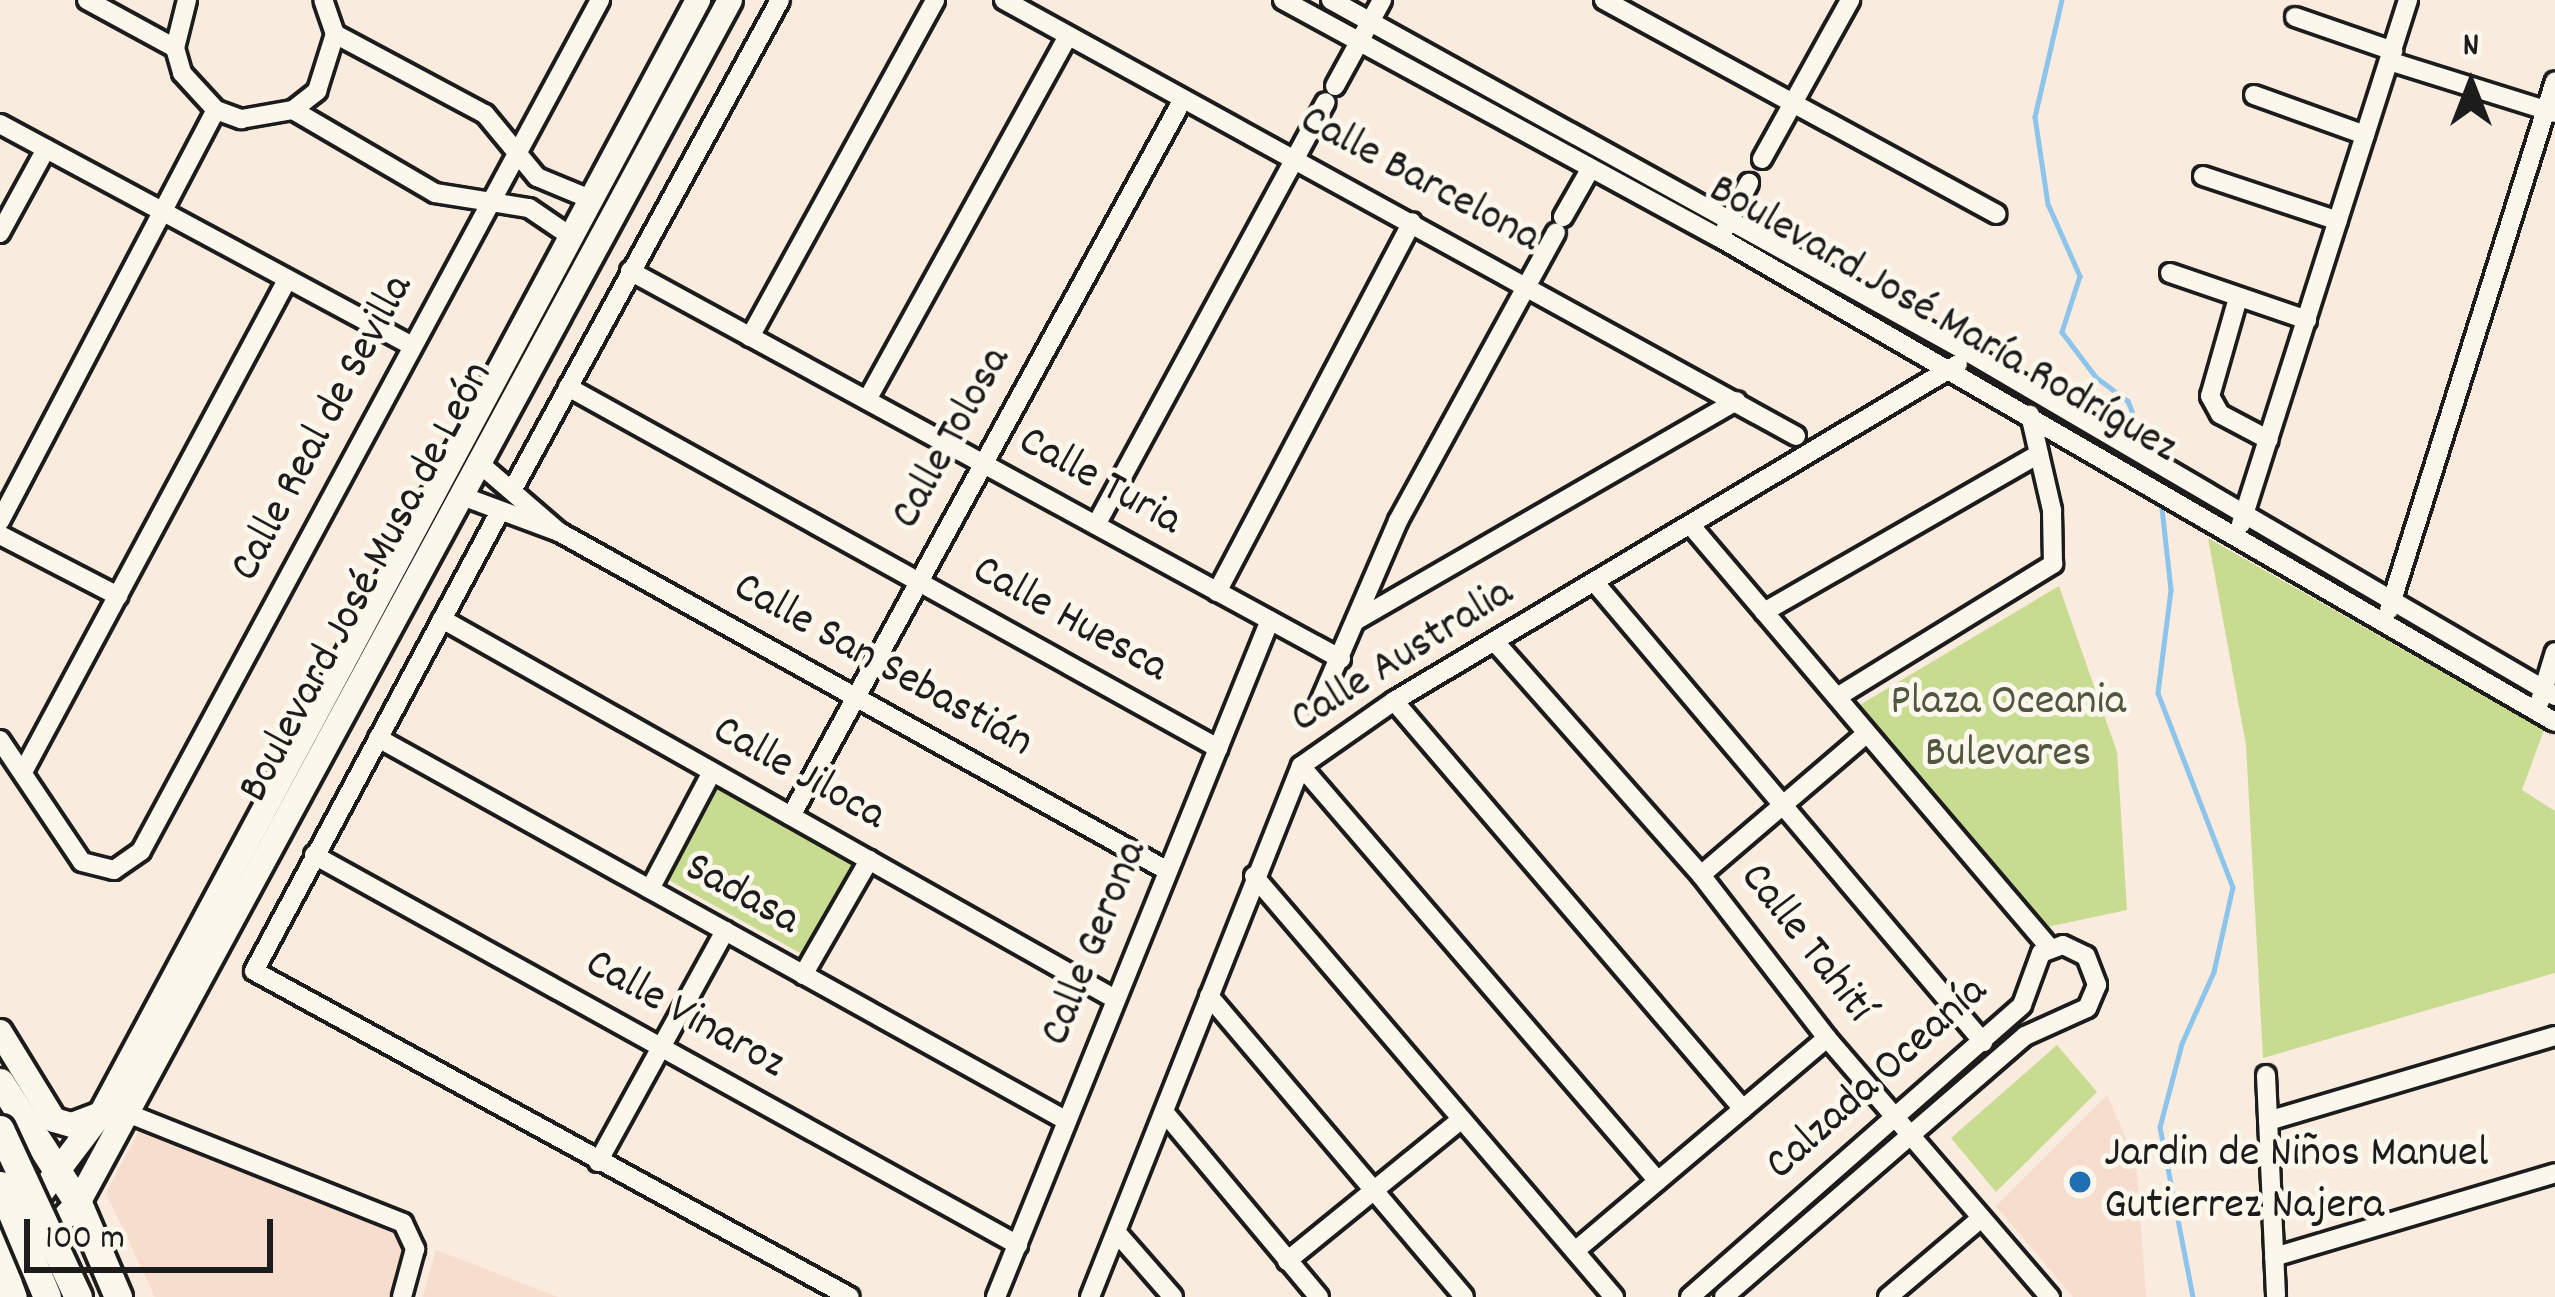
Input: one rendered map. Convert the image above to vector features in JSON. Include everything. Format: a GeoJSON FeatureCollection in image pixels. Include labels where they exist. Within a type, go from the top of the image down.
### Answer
{"type":"FeatureCollection","features":[{"type":"Feature","properties":{"kind":"highway"},"geometry":{"type":"LineString","coordinates":[[0,1082],[16,1141],[0,1166]]}},
{"type":"Feature","properties":{"kind":"highway"},"geometry":{"type":"LineString","coordinates":[[8,1119],[61,1174],[118,1297]]}},
{"type":"Feature","properties":{"kind":"highway"},"geometry":{"type":"LineString","coordinates":[[8,1119],[78,1297]]}},
{"type":"Feature","properties":{"kind":"highway"},"geometry":{"type":"LineString","coordinates":[[0,1185],[47,1297]]}},
{"type":"Feature","properties":{"kind":"main road","name":"Boulevard José Musa de León"},"geometry":{"type":"LineString","coordinates":[[0,1247],[61,1174],[101,1114],[698,0]]}},
{"type":"Feature","properties":{"kind":"main road","name":"Boulevard José Musa de León"},"geometry":{"type":"LineString","coordinates":[[5,1281],[78,1204],[730,0]]}},
{"type":"Feature","properties":{"kind":"main road"},"geometry":{"type":"LineString","coordinates":[[672,49],[690,44],[696,62]]}},
{"type":"Feature","properties":{"kind":"main road"},"geometry":{"type":"LineString","coordinates":[[462,496],[459,468],[484,394]]}},
{"type":"Feature","properties":{"kind":"main road"},"geometry":{"type":"LineString","coordinates":[[0,1032],[53,1120],[72,1125],[101,1114]]}},
{"type":"Feature","properties":{"kind":"street"},"geometry":{"type":"LineString","coordinates":[[88,0],[175,48],[196,94],[216,110],[241,119],[293,110],[324,78],[335,34],[323,0]]}},
{"type":"Feature","properties":{"kind":"street"},"geometry":{"type":"LineString","coordinates":[[175,48],[187,0]]}},
{"type":"Feature","properties":{"kind":"street"},"geometry":{"type":"LineString","coordinates":[[514,487],[780,0]]}},
{"type":"Feature","properties":{"kind":"street"},"geometry":{"type":"LineString","coordinates":[[750,337],[935,0]]}},
{"type":"Feature","properties":{"kind":"street","name":"Calle Barcelona"},"geometry":{"type":"LineString","coordinates":[[1004,0],[1529,283],[1796,436]]}},
{"type":"Feature","properties":{"kind":"street","name":"Boulevard José María Rodríguez"},"geometry":{"type":"LineString","coordinates":[[1282,0],[1591,168],[1725,229],[1971,354],[2549,693]]}},
{"type":"Feature","properties":{"kind":"street","name":"Boulevard José María Rodríguez"},"geometry":{"type":"LineString","coordinates":[[1331,0],[1725,229],[1949,370],[2555,722]]}},
{"type":"Feature","properties":{"kind":"street"},"geometry":{"type":"LineString","coordinates":[[1096,525],[1382,0]]}},
{"type":"Feature","properties":{"kind":"street"},"geometry":{"type":"LineString","coordinates":[[1604,0],[1997,214]]}},
{"type":"Feature","properties":{"kind":"street"},"geometry":{"type":"LineString","coordinates":[[1762,158],[1850,0]]}},
{"type":"Feature","properties":{"kind":"street"},"geometry":{"type":"LineString","coordinates":[[2238,534],[2408,0]]}},
{"type":"Feature","properties":{"kind":"street","name":"Calle Real de Sevilla"},"geometry":{"type":"LineString","coordinates":[[23,772],[72,854],[98,870],[141,851],[518,156],[595,2]]}},
{"type":"Feature","properties":{"kind":"street"},"geometry":{"type":"LineString","coordinates":[[2295,17],[2550,112]]}},
{"type":"Feature","properties":{"kind":"street"},"geometry":{"type":"LineString","coordinates":[[335,34],[485,114],[537,177],[590,200]]}},
{"type":"Feature","properties":{"kind":"street"},"geometry":{"type":"LineString","coordinates":[[867,400],[1068,36]]}},
{"type":"Feature","properties":{"kind":"street"},"geometry":{"type":"LineString","coordinates":[[2385,620],[2550,112],[2555,81]]}},
{"type":"Feature","properties":{"kind":"street"},"geometry":{"type":"LineString","coordinates":[[2254,95],[2366,135]]}},
{"type":"Feature","properties":{"kind":"street","name":"Calle Tolosa"},"geometry":{"type":"LineString","coordinates":[[791,816],[1183,99]]}},
{"type":"Feature","properties":{"kind":"street"},"geometry":{"type":"LineString","coordinates":[[0,521],[216,110]]}},
{"type":"Feature","properties":{"kind":"street"},"geometry":{"type":"LineString","coordinates":[[293,110],[435,193],[488,206],[529,208],[570,236]]}},
{"type":"Feature","properties":{"kind":"street"},"geometry":{"type":"LineString","coordinates":[[0,124],[412,346]]}},
{"type":"Feature","properties":{"kind":"street"},"geometry":{"type":"LineString","coordinates":[[0,232],[46,149]]}},
{"type":"Feature","properties":{"kind":"street"},"geometry":{"type":"LineString","coordinates":[[1318,706],[1398,521],[1591,168]]}},
{"type":"Feature","properties":{"kind":"street"},"geometry":{"type":"LineString","coordinates":[[2203,176],[2338,221]]}},
{"type":"Feature","properties":{"kind":"street"},"geometry":{"type":"LineString","coordinates":[[1725,229],[1749,183]]}},
{"type":"Feature","properties":{"kind":"street"},"geometry":{"type":"LineString","coordinates":[[1217,592],[1412,222]]}},
{"type":"Feature","properties":{"kind":"street","name":"Calle Turia"},"geometry":{"type":"LineString","coordinates":[[630,271],[1340,659]]}},
{"type":"Feature","properties":{"kind":"street"},"geometry":{"type":"LineString","coordinates":[[2170,274],[2307,320]]}},
{"type":"Feature","properties":{"kind":"street"},"geometry":{"type":"LineString","coordinates":[[0,740],[23,772],[287,280]]}},
{"type":"Feature","properties":{"kind":"street"},"geometry":{"type":"LineString","coordinates":[[2238,298],[2210,396],[2220,415],[2269,440]]}},
{"type":"Feature","properties":{"kind":"street","name":"Calle Australia"},"geometry":{"type":"LineString","coordinates":[[1090,1297],[1301,766],[1394,700],[1693,528],[1971,354]]}},
{"type":"Feature","properties":{"kind":"street","name":"Calle Huesca"},"geometry":{"type":"LineString","coordinates":[[568,387],[1218,748]]}},
{"type":"Feature","properties":{"kind":"street"},"geometry":{"type":"LineString","coordinates":[[1357,620],[1736,401]]}},
{"type":"Feature","properties":{"kind":"street"},"geometry":{"type":"LineString","coordinates":[[1838,697],[2045,573],[2055,558],[2030,415]]}},
{"type":"Feature","properties":{"kind":"street"},"geometry":{"type":"LineString","coordinates":[[1764,612],[2039,454]]}},
{"type":"Feature","properties":{"kind":"street","name":"Calle San Sebastián"},"geometry":{"type":"LineString","coordinates":[[479,463],[514,487],[559,532]]}},
{"type":"Feature","properties":{"kind":"street","name":"Calle San Sebastián"},"geometry":{"type":"LineString","coordinates":[[462,496],[498,515],[559,532],[1166,870]]}},
{"type":"Feature","properties":{"kind":"street"},"geometry":{"type":"LineString","coordinates":[[498,515],[254,971],[850,1297]]}},
{"type":"Feature","properties":{"kind":"street"},"geometry":{"type":"LineString","coordinates":[[1693,528],[2049,947]]}},
{"type":"Feature","properties":{"kind":"street"},"geometry":{"type":"LineString","coordinates":[[0,535],[118,596]]}},
{"type":"Feature","properties":{"kind":"street"},"geometry":{"type":"LineString","coordinates":[[1596,584],[1983,1042]]}},
{"type":"Feature","properties":{"kind":"street","name":"Calle Jiloca"},"geometry":{"type":"LineString","coordinates":[[442,620],[1115,999]]}},
{"type":"Feature","properties":{"kind":"street","name":"Calle Gerona"},"geometry":{"type":"LineString","coordinates":[[996,1297],[1270,620]]}},
{"type":"Feature","properties":{"kind":"street","name":"Calle Tahití"},"geometry":{"type":"LineString","coordinates":[[1496,642],[1701,875],[1827,1037],[2050,1297]]}},
{"type":"Feature","properties":{"kind":"street"},"geometry":{"type":"LineString","coordinates":[[2536,711],[2549,693],[2555,652]]}},
{"type":"Feature","properties":{"kind":"street"},"geometry":{"type":"LineString","coordinates":[[1394,700],[1743,1109]]}},
{"type":"Feature","properties":{"kind":"street"},"geometry":{"type":"LineString","coordinates":[[1701,875],[1867,733]]}},
{"type":"Feature","properties":{"kind":"street","name":"Sadasa"},"geometry":{"type":"LineString","coordinates":[[378,738],[1067,1121]]}},
{"type":"Feature","properties":{"kind":"street"},"geometry":{"type":"LineString","coordinates":[[1301,766],[1658,1181]]}},
{"type":"Feature","properties":{"kind":"street"},"geometry":{"type":"LineString","coordinates":[[650,890],[712,772]]}},
{"type":"Feature","properties":{"kind":"street","name":"Calle Vinaroz"},"geometry":{"type":"LineString","coordinates":[[314,854],[1018,1245]]}},
{"type":"Feature","properties":{"kind":"street"},"geometry":{"type":"LineString","coordinates":[[803,975],[869,860]]}},
{"type":"Feature","properties":{"kind":"street"},"geometry":{"type":"LineString","coordinates":[[1254,876],[1458,1122],[1614,1297]]}},
{"type":"Feature","properties":{"kind":"street"},"geometry":{"type":"LineString","coordinates":[[598,1162],[725,931]]}},
{"type":"Feature","properties":{"kind":"street","name":"Calzada Oceanía"},"geometry":{"type":"LineString","coordinates":[[1690,1297],[2023,1005],[2035,961],[2049,947],[2086,956],[2096,974],[2092,1002],[2033,1030],[1724,1297]]}},
{"type":"Feature","properties":{"kind":"street"},"geometry":{"type":"LineString","coordinates":[[1209,996],[1464,1297]]}},
{"type":"Feature","properties":{"kind":"street"},"geometry":{"type":"LineString","coordinates":[[2268,1121],[2555,1036]]}},
{"type":"Feature","properties":{"kind":"street"},"geometry":{"type":"LineString","coordinates":[[1575,1252],[1827,1037]]}},
{"type":"Feature","properties":{"kind":"street"},"geometry":{"type":"LineString","coordinates":[[2266,1075],[2276,1296]]}},
{"type":"Feature","properties":{"kind":"street"},"geometry":{"type":"LineString","coordinates":[[127,1113],[403,1223],[415,1249],[402,1297]]}},
{"type":"Feature","properties":{"kind":"street"},"geometry":{"type":"LineString","coordinates":[[1165,1113],[1319,1297]]}},
{"type":"Feature","properties":{"kind":"street"},"geometry":{"type":"LineString","coordinates":[[1287,1261],[1458,1122]]}},
{"type":"Feature","properties":{"kind":"street"},"geometry":{"type":"LineString","coordinates":[[2274,1257],[2555,1173]]}},
{"type":"Feature","properties":{"kind":"street"},"geometry":{"type":"LineString","coordinates":[[1898,1294],[1982,1218]]}},
{"type":"Feature","properties":{"kind":"street"},"geometry":{"type":"LineString","coordinates":[[1117,1233],[1173,1297]]}},
{"type":"Feature","properties":{"kind":"street"},"geometry":{"type":"LineString","coordinates":[[1743,1281],[1757,1297]]}},
{"type":"Feature","properties":{"kind":"shaded area","name":"Jardin de Niños Manuel Gutierrez Najera"},"geometry":{"type":"Polygon","coordinates":[[[2107,1095],[2136,1161],[2146,1297],[2073,1297],[1996,1206],[2107,1095]]]}},
{"type":"Feature","properties":{"kind":"shaded area"},"geometry":{"type":"Polygon","coordinates":[[[139,1131],[407,1239],[392,1297],[155,1297],[106,1193],[139,1131]]]}},
{"type":"Feature","properties":{"kind":"shaded area"},"geometry":{"type":"Polygon","coordinates":[[[436,1250],[558,1297],[423,1297],[436,1250]]]}},
{"type":"Feature","properties":{"kind":"green space"},"geometry":{"type":"Polygon","coordinates":[[[2208,538],[2544,730],[2522,790],[2555,811],[2555,973],[2263,1058],[2246,745],[2208,538]]]}},
{"type":"Feature","properties":{"kind":"green space","name":"Plaza Oceania Bulevares"},"geometry":{"type":"Polygon","coordinates":[[[2059,586],[2117,752],[2127,910],[2047,927],[1858,706],[2059,586]]]}},
{"type":"Feature","properties":{"kind":"green space"},"geometry":{"type":"Polygon","coordinates":[[[716,784],[854,861],[802,954],[664,878],[716,784]]]}},
{"type":"Feature","properties":{"kind":"green space"},"geometry":{"type":"Polygon","coordinates":[[[2057,1045],[2097,1092],[1996,1192],[1951,1138],[2057,1045]]]}},
{"type":"Feature","properties":{"kind":"waterway"},"geometry":{"type":"LineString","coordinates":[[2062,0],[2035,117],[2048,204],[2080,276],[2062,332],[2096,377],[2128,401],[2147,448]]}},
{"type":"Feature","properties":{"kind":"waterway"},"geometry":{"type":"LineString","coordinates":[[2161,499],[2171,590],[2158,693],[2233,887],[2214,972],[2182,1044],[2160,1127],[2193,1297]]}},
{"type":"Feature","properties":{"kind":"place","name":"Jardin de Niños Manuel Gutierrez Najera"},"geometry":{"type":"Point","coordinates":[2080,1182]}}]}
